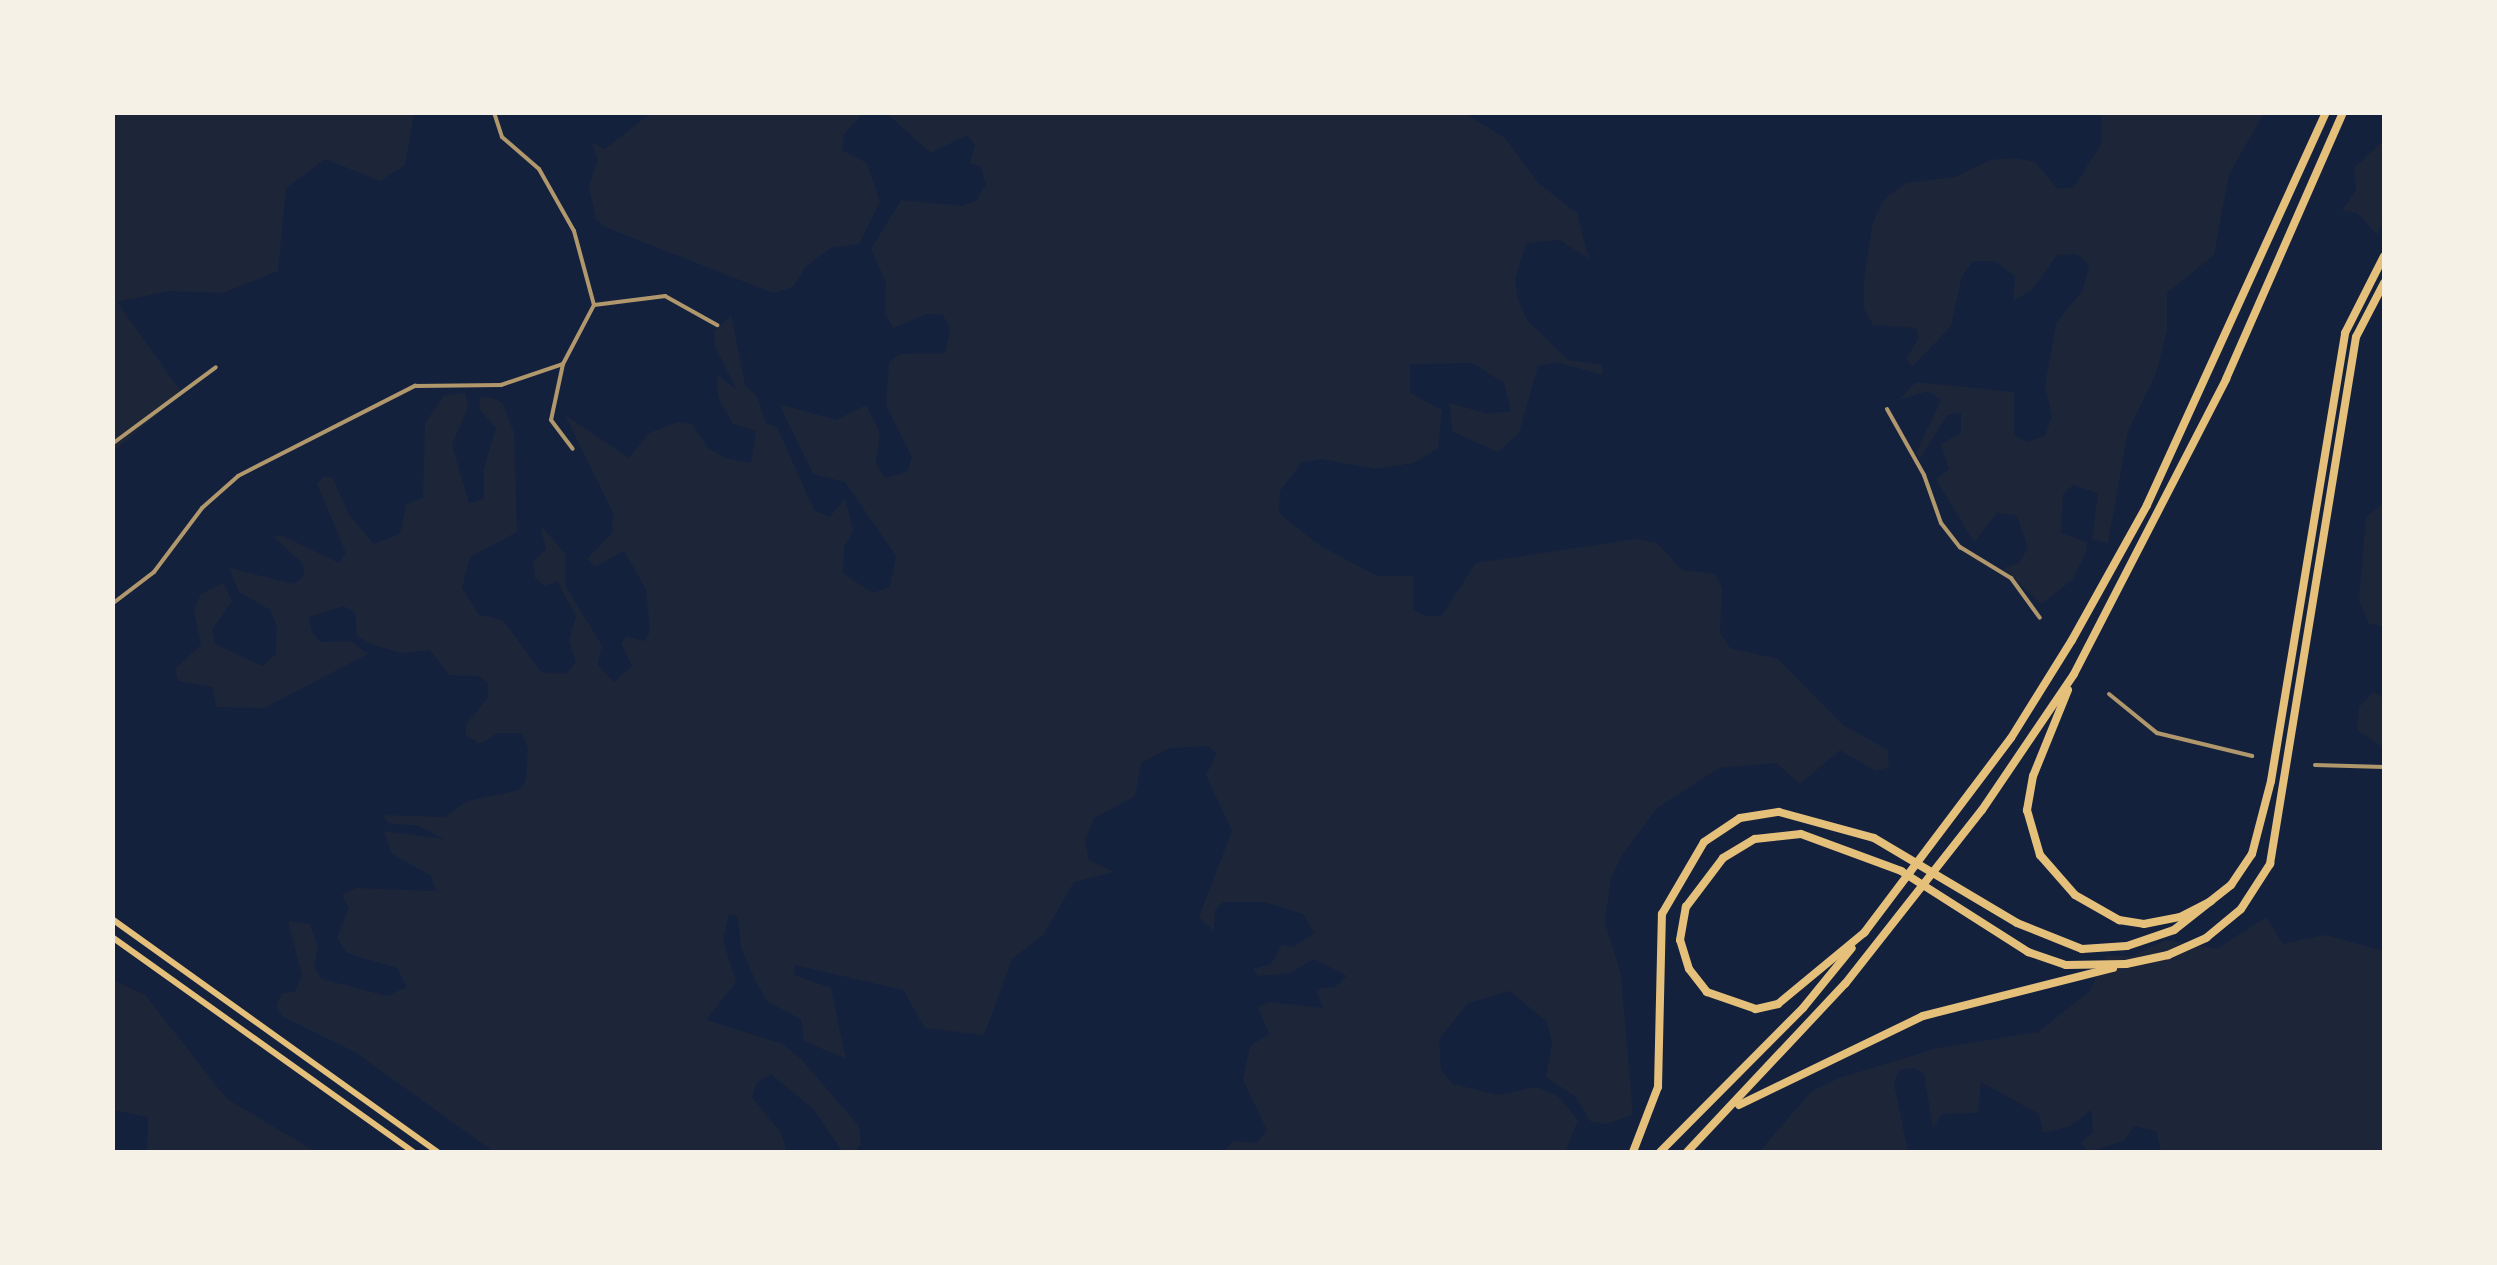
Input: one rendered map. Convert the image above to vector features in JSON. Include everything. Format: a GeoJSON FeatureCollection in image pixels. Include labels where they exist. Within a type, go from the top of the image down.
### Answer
{"type":"FeatureCollection","features":[{"type":"Feature","properties":{"kind":"highway"},"geometry":{"type":"LineString","coordinates":[[1660,1152],[1803,1008],[1932,848],[2011,738],[2148,505],[2326,112]]}},
{"type":"Feature","properties":{"kind":"highway"},"geometry":{"type":"LineString","coordinates":[[2220,897],[2180,917],[2144,924],[2120,920],[2075,896],[2040,855],[2027,810],[2032,776],[2074,674],[2226,379],[2343,112]]}},
{"type":"Feature","properties":{"kind":"highway"},"geometry":{"type":"LineString","coordinates":[[1633,1152],[1658,1087],[1662,914],[1704,842],[1740,818],[1779,812],[1874,838],[2017,922],[2082,949],[2127,946],[2174,930],[2220,897],[2252,854],[2270,781],[2345,333],[2384,256]]}},
{"type":"Feature","properties":{"kind":"highway"},"geometry":{"type":"LineString","coordinates":[[1730,1110],[1923,1016],[2126,964],[2206,938],[2241,909],[2270,864],[2356,337],[2384,283]]}},
{"type":"Feature","properties":{"kind":"highway"},"geometry":{"type":"LineString","coordinates":[[1687,1152],[1730,1110],[1916,896],[2074,674]]}},
{"type":"Feature","properties":{"kind":"highway"},"geometry":{"type":"LineString","coordinates":[[1866,932],[1778,1004],[1756,1008],[1707,992],[1689,969],[1680,940],[1686,907],[1723,858],[1755,839],[1801,834],[1901,871],[2028,952],[2066,964],[2126,964]]}},
{"type":"Feature","properties":{"kind":"highway"},"geometry":{"type":"LineString","coordinates":[[112,919],[438,1152]]}},
{"type":"Feature","properties":{"kind":"highway"},"geometry":{"type":"LineString","coordinates":[[112,937],[413,1152]]}},
{"type":"Feature","properties":{"kind":"street"},"geometry":{"type":"LineString","coordinates":[[494,112],[502,138],[539,169],[574,231],[594,305],[563,364],[551,420],[573,448]]}},
{"type":"Feature","properties":{"kind":"street"},"geometry":{"type":"LineString","coordinates":[[594,305],[664,296],[717,325]]}},
{"type":"Feature","properties":{"kind":"street"},"geometry":{"type":"LineString","coordinates":[[112,604],[154,572],[202,508],[238,476],[415,386],[501,384],[563,364]]}},
{"type":"Feature","properties":{"kind":"street"},"geometry":{"type":"LineString","coordinates":[[112,444],[216,368]]}},
{"type":"Feature","properties":{"kind":"street"},"geometry":{"type":"LineString","coordinates":[[1888,409],[1924,474],[1940,523],[1960,547],[2011,578],[2040,618]]}},
{"type":"Feature","properties":{"kind":"street"},"geometry":{"type":"LineString","coordinates":[[2109,694],[2156,733],[2252,756]]}},
{"type":"Feature","properties":{"kind":"street"},"geometry":{"type":"LineString","coordinates":[[2315,765],[2384,767]]}},
{"type":"Feature","properties":{"kind":"shaded area"},"geometry":{"type":"Polygon","coordinates":[[[113,113],[414,113],[405,165],[380,181],[325,159],[286,188],[278,271],[223,293],[170,291],[117,302],[182,393],[113,452],[113,113]]]}},
{"type":"Feature","properties":{"kind":"shaded area"},"geometry":{"type":"Polygon","coordinates":[[[651,113],[863,113],[844,134],[842,150],[867,163],[880,202],[859,244],[831,248],[806,266],[793,287],[773,293],[605,227],[596,219],[589,187],[598,159],[591,142],[605,149],[651,113]]]}},
{"type":"Feature","properties":{"kind":"shaded area"},"geometry":{"type":"Polygon","coordinates":[[[886,113],[1464,113],[1505,138],[1538,183],[1577,213],[1589,259],[1560,240],[1526,243],[1515,279],[1518,300],[1527,320],[1568,360],[1602,365],[1603,375],[1556,362],[1538,366],[1519,433],[1498,452],[1453,432],[1449,403],[1489,414],[1511,411],[1504,383],[1472,363],[1410,364],[1410,393],[1442,410],[1438,448],[1414,463],[1375,469],[1322,459],[1302,462],[1280,491],[1279,513],[1319,545],[1377,576],[1414,576],[1413,610],[1426,616],[1441,616],[1476,563],[1636,539],[1657,543],[1682,570],[1715,574],[1722,588],[1720,632],[1730,648],[1778,659],[1843,725],[1888,750],[1889,767],[1876,771],[1840,750],[1800,784],[1776,763],[1719,768],[1657,808],[1622,855],[1611,878],[1605,923],[1621,974],[1633,1115],[1606,1124],[1590,1121],[1576,1097],[1546,1077],[1552,1043],[1547,1022],[1510,991],[1468,1003],[1439,1039],[1441,1070],[1453,1084],[1497,1095],[1537,1087],[1557,1095],[1578,1120],[1565,1152],[1223,1152],[1233,1141],[1257,1143],[1267,1130],[1243,1080],[1250,1046],[1269,1034],[1258,1007],[1270,1002],[1323,1008],[1316,989],[1335,987],[1347,976],[1314,959],[1290,973],[1258,976],[1253,969],[1271,964],[1282,945],[1293,947],[1314,933],[1303,914],[1264,902],[1223,902],[1215,910],[1214,931],[1199,917],[1232,831],[1206,775],[1217,753],[1207,746],[1170,748],[1141,763],[1135,796],[1094,818],[1085,840],[1089,860],[1114,872],[1074,882],[1043,935],[1012,959],[984,1035],[925,1028],[903,990],[795,965],[794,975],[831,988],[846,1059],[804,1041],[801,1019],[768,1002],[756,982],[741,947],[738,917],[729,914],[723,940],[736,982],[706,1020],[783,1044],[802,1060],[859,1126],[861,1145],[854,1152],[842,1151],[814,1110],[771,1074],[757,1082],[752,1097],[781,1133],[787,1152],[494,1152],[355,1052],[283,1017],[276,1005],[283,993],[295,992],[302,976],[288,921],[310,924],[318,947],[314,967],[322,979],[387,996],[407,987],[397,968],[347,953],[337,938],[349,908],[342,895],[356,888],[436,891],[431,876],[392,854],[384,831],[444,839],[419,826],[388,823],[382,815],[445,817],[467,801],[519,790],[526,781],[528,748],[522,733],[498,733],[480,744],[466,735],[466,724],[488,698],[488,683],[479,676],[449,675],[430,650],[401,653],[373,645],[357,636],[355,612],[343,606],[309,617],[312,632],[320,642],[351,641],[368,654],[264,708],[216,707],[213,687],[178,681],[175,669],[201,645],[194,610],[201,594],[223,583],[232,601],[212,630],[215,644],[262,666],[276,654],[277,627],[270,610],[239,592],[229,568],[294,584],[304,576],[303,564],[274,537],[281,535],[339,563],[346,553],[317,484],[323,477],[332,477],[349,515],[374,544],[400,534],[406,504],[423,498],[425,423],[444,396],[465,393],[468,407],[452,445],[469,503],[484,499],[484,469],[496,428],[480,410],[479,397],[493,398],[503,404],[514,433],[517,532],[470,557],[462,588],[479,615],[503,620],[541,672],[566,674],[576,662],[569,641],[576,616],[557,581],[545,586],[535,578],[533,562],[546,549],[540,525],[565,553],[566,587],[602,645],[598,665],[614,682],[632,666],[621,643],[626,637],[645,641],[650,631],[646,589],[624,551],[595,567],[587,559],[612,533],[613,513],[565,415],[629,458],[649,433],[678,422],[692,424],[708,448],[725,458],[751,463],[756,431],[733,424],[718,397],[717,375],[737,390],[715,346],[714,332],[731,315],[745,385],[757,396],[766,424],[777,427],[814,510],[830,517],[845,498],[853,531],[844,547],[843,573],[872,593],[890,587],[896,556],[845,482],[813,474],[779,404],[836,420],[866,405],[880,433],[876,463],[885,478],[907,472],[912,457],[886,405],[889,362],[900,354],[945,353],[950,329],[943,315],[927,314],[893,328],[885,313],[886,282],[871,249],[901,200],[961,206],[976,201],[986,185],[981,167],[970,163],[975,145],[967,135],[931,153],[886,113]]]}},
{"type":"Feature","properties":{"kind":"shaded area"},"geometry":{"type":"Polygon","coordinates":[[[2102,113],[2264,113],[2229,174],[2214,255],[2167,293],[2167,330],[2156,374],[2128,431],[2108,543],[2092,539],[2098,493],[2073,485],[2063,494],[2061,533],[2087,542],[2086,553],[2072,580],[2041,604],[2003,568],[2018,564],[2028,548],[2017,516],[1997,513],[1974,542],[1936,479],[1949,469],[1941,444],[1961,433],[1961,412],[1947,415],[1920,459],[1916,453],[1941,400],[1928,391],[1899,400],[1916,382],[2014,392],[2014,435],[2027,442],[2045,436],[2052,416],[2045,386],[2056,323],[2083,290],[2089,265],[2077,254],[2057,255],[2031,291],[2013,301],[2015,276],[1995,261],[1973,261],[1962,276],[1951,326],[1913,366],[1906,359],[1919,338],[1916,328],[1873,325],[1864,309],[1864,280],[1873,222],[1885,198],[1906,183],[1955,177],[1990,160],[2015,158],[2035,162],[2058,189],[2074,187],[2101,144],[2102,113]]]}},
{"type":"Feature","properties":{"kind":"shaded area"},"geometry":{"type":"Polygon","coordinates":[[[2384,140],[2384,217],[2377,235],[2357,213],[2342,210],[2356,191],[2354,168],[2384,140]]]}},
{"type":"Feature","properties":{"kind":"shaded area"},"geometry":{"type":"Polygon","coordinates":[[[2384,503],[2384,627],[2368,623],[2359,600],[2366,517],[2384,503]]]}},
{"type":"Feature","properties":{"kind":"shaded area"},"geometry":{"type":"Polygon","coordinates":[[[2373,692],[2384,698],[2384,748],[2357,730],[2359,707],[2373,692]]]}},
{"type":"Feature","properties":{"kind":"shaded area"},"geometry":{"type":"Polygon","coordinates":[[[2266,917],[2283,944],[2325,935],[2384,951],[2384,1152],[2161,1152],[2156,1131],[2134,1126],[2124,1141],[2088,1152],[2081,1142],[2093,1132],[2091,1110],[2070,1126],[2043,1133],[2039,1114],[1981,1082],[1978,1113],[1942,1114],[1933,1128],[1924,1073],[1914,1068],[1899,1070],[1894,1084],[1908,1152],[1759,1152],[1812,1091],[1839,1078],[1938,1048],[2038,1032],[2090,991],[2106,956],[2132,956],[2165,940],[2217,949],[2266,917]]]}},
{"type":"Feature","properties":{"kind":"shaded area"},"geometry":{"type":"Polygon","coordinates":[[[113,980],[145,995],[227,1099],[316,1152],[147,1152],[148,1117],[113,1110],[113,980]]]}}]}
